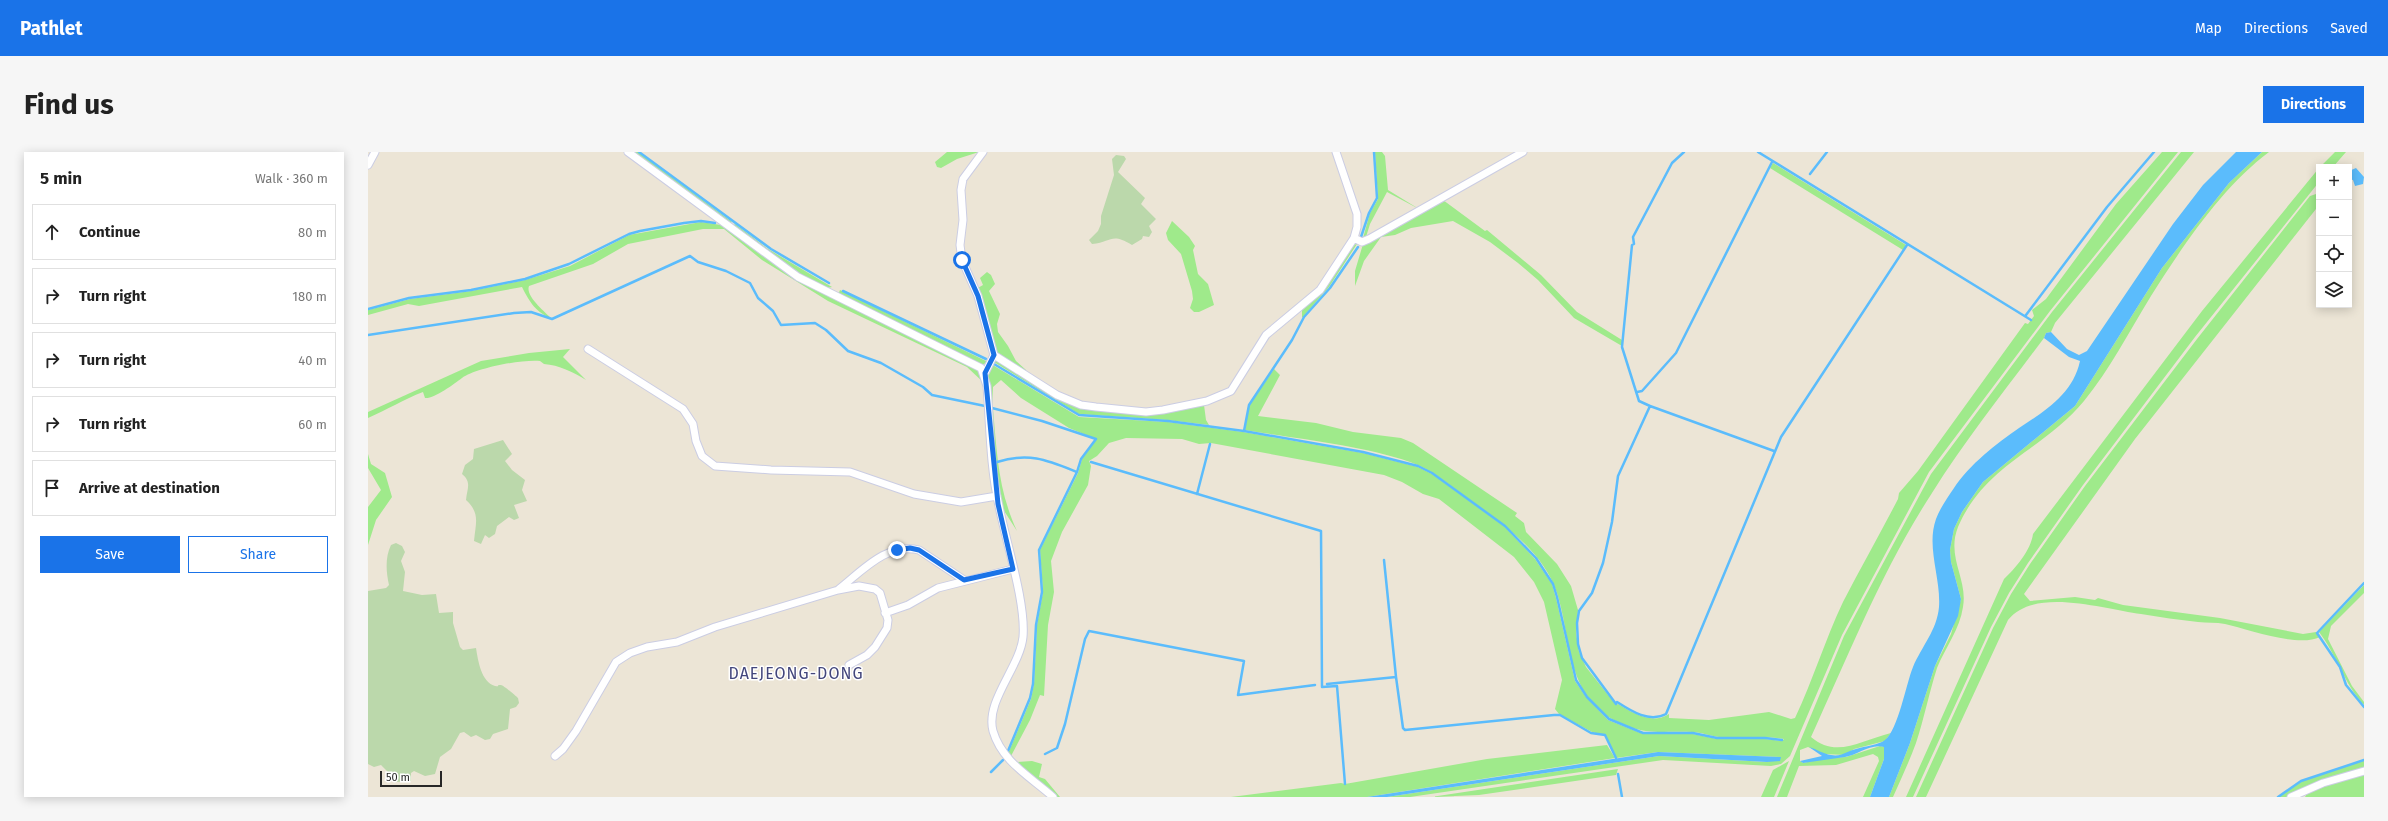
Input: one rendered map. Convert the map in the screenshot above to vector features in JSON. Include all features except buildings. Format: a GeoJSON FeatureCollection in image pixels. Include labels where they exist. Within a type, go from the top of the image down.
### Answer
{"type":"FeatureCollection","features":[{"type":"Feature","properties":{"kind":"street"},"geometry":{"type":"LineString","coordinates":[[368,165],[375,152]]}},
{"type":"Feature","properties":{"kind":"street"},"geometry":{"type":"LineString","coordinates":[[628,152],[798,276],[967,360],[981,368],[985,373]]}},
{"type":"Feature","properties":{"kind":"street"},"geometry":{"type":"LineString","coordinates":[[984,152],[964,179],[961,190],[963,220],[960,245],[962,260],[978,296],[994,355],[1042,387],[1080,405],[1146,412],[1178,408],[1207,401],[1231,391],[1266,335],[1320,290],[1354,238],[1357,227],[1357,214],[1336,152]]}},
{"type":"Feature","properties":{"kind":"street"},"geometry":{"type":"LineString","coordinates":[[1354,238],[1362,242],[1369,239],[1523,152]]}},
{"type":"Feature","properties":{"kind":"street"},"geometry":{"type":"LineString","coordinates":[[588,349],[683,409],[693,424],[696,441],[702,456],[715,466],[770,470],[850,472],[914,494],[961,502],[997,496]]}},
{"type":"Feature","properties":{"kind":"street"},"geometry":{"type":"LineString","coordinates":[[994,355],[985,373],[997,496],[1020,603],[1023,637],[993,710],[993,730],[1005,756],[1053,797]]}},
{"type":"Feature","properties":{"kind":"street"},"geometry":{"type":"LineString","coordinates":[[838,590],[883,554],[910,548],[919,550],[964,580]]}},
{"type":"Feature","properties":{"kind":"street"},"geometry":{"type":"LineString","coordinates":[[885,613],[908,605],[919,597],[938,588],[964,580],[1013,569]]}},
{"type":"Feature","properties":{"kind":"street"},"geometry":{"type":"LineString","coordinates":[[555,756],[563,749],[576,731],[612,669],[623,657],[638,650],[677,642],[715,627],[838,590],[859,586],[875,589],[880,593],[888,620],[887,628],[875,647],[867,655],[849,665]]}},
{"type":"Feature","properties":{"kind":"street"},"geometry":{"type":"LineString","coordinates":[[2291,797],[2323,783],[2364,771]]}},
{"type":"Feature","properties":{"kind":"green space"},"geometry":{"type":"Polygon","coordinates":[[[631,152],[638,152],[732,222],[730,223],[631,152]]]}},
{"type":"Feature","properties":{"kind":"green space"},"geometry":{"type":"Polygon","coordinates":[[[947,152],[979,152],[957,159],[941,168],[937,167],[935,162],[947,152]]]}},
{"type":"Feature","properties":{"kind":"green space"},"geometry":{"type":"Polygon","coordinates":[[[1375,152],[1382,152],[1385,156],[1388,190],[1419,209],[1387,192],[1370,224],[1366,237],[1363,238],[1370,213],[1378,199],[1375,152]]]}},
{"type":"Feature","properties":{"kind":"green space"},"geometry":{"type":"Polygon","coordinates":[[[2162,152],[2178,152],[2050,311],[1929,472],[1842,635],[1790,756],[1781,764],[1771,766],[1663,760],[1410,797],[1387,797],[1659,756],[1767,762],[1780,757],[1658,752],[1616,758],[1606,736],[1592,732],[1559,714],[1555,709],[1562,680],[1544,602],[1534,582],[1514,557],[1439,499],[1423,494],[1402,482],[1384,475],[1211,443],[1199,444],[1182,439],[1126,438],[1109,443],[1097,456],[1089,461],[1091,466],[1088,485],[1062,532],[1051,561],[1054,592],[1048,625],[1044,696],[1040,695],[1030,720],[1011,756],[1017,762],[1032,761],[1042,764],[1039,777],[1045,779],[1060,797],[1055,797],[1007,756],[1031,699],[1034,684],[1037,625],[1043,592],[1040,550],[1078,473],[1082,459],[1096,439],[1069,428],[1021,398],[1001,380],[993,387],[992,407],[990,407],[987,375],[991,364],[1079,417],[1168,422],[1243,432],[1363,453],[1418,467],[1432,474],[1504,526],[1535,559],[1552,584],[1575,681],[1586,697],[1608,720],[1643,734],[1693,734],[1717,739],[1765,739],[1782,741],[1784,739],[1768,737],[1727,738],[1695,732],[1651,732],[1633,728],[1612,719],[1597,708],[1586,694],[1578,679],[1572,662],[1557,593],[1542,563],[1519,538],[1493,516],[1439,477],[1418,465],[1371,451],[1245,430],[1249,406],[1274,369],[1280,375],[1258,416],[1316,423],[1353,432],[1401,438],[1413,443],[1517,513],[1515,516],[1524,523],[1526,532],[1557,564],[1571,586],[1578,610],[1576,633],[1579,652],[1586,667],[1616,705],[1618,704],[1636,714],[1649,718],[1663,717],[1669,714],[1669,718],[1709,720],[1769,712],[1791,719],[1795,718],[1843,602],[1898,499],[1899,493],[1918,471],[2025,323],[2028,324],[2034,316],[2032,310],[2046,299],[2116,204],[2162,152]]]}},
{"type":"Feature","properties":{"kind":"green space"},"geometry":{"type":"Polygon","coordinates":[[[2181,152],[2194,152],[2055,323],[2051,332],[2046,333],[2044,338],[1972,434],[1932,493],[1897,552],[1882,582],[1811,737],[1830,747],[1840,747],[1850,746],[1891,733],[1885,741],[1854,749],[1845,755],[1824,754],[1808,747],[1800,750],[1800,761],[1803,763],[1825,758],[1846,757],[1880,746],[1884,747],[1884,759],[1870,797],[1863,797],[1879,761],[1878,757],[1873,754],[1836,765],[1799,766],[1787,797],[1777,797],[1844,636],[1931,474],[2052,312],[2181,152]]]}},
{"type":"Feature","properties":{"kind":"green space"},"geometry":{"type":"Polygon","coordinates":[[[2262,152],[2269,152],[2235,182],[2190,238],[2151,296],[2111,363],[2084,401],[2068,418],[1999,472],[1983,488],[1970,506],[1958,527],[1954,548],[1964,597],[1959,623],[1937,668],[1919,734],[1905,770],[1893,797],[1889,797],[1910,743],[1935,666],[1951,634],[1961,599],[1951,562],[1950,550],[1954,529],[1962,512],[1983,482],[2075,406],[2162,268],[2229,183],[2262,152]]]}},
{"type":"Feature","properties":{"kind":"green space"},"geometry":{"type":"Polygon","coordinates":[[[2335,152],[2346,152],[2336,164],[2323,164],[2335,152]]]}},
{"type":"Feature","properties":{"kind":"green space"},"geometry":{"type":"Polygon","coordinates":[[[1116,155],[1124,156],[1126,159],[1118,172],[1145,198],[1141,204],[1156,219],[1149,226],[1152,232],[1149,237],[1143,236],[1142,239],[1132,245],[1115,238],[1092,244],[1089,240],[1098,231],[1101,224],[1101,216],[1114,175],[1112,159],[1116,155]]]}},
{"type":"Feature","properties":{"kind":"green space"},"geometry":{"type":"Polygon","coordinates":[[[1773,163],[1906,245],[1903,250],[1770,168],[1773,163]]]}},
{"type":"Feature","properties":{"kind":"green space"},"geometry":{"type":"Polygon","coordinates":[[[2316,172],[2316,186],[2195,337],[2083,485],[2028,563],[2009,593],[1991,627],[1913,797],[1906,797],[2004,579],[2026,553],[2033,534],[2202,311],[2316,172]]]}},
{"type":"Feature","properties":{"kind":"green space"},"geometry":{"type":"Polygon","coordinates":[[[2316,194],[2316,209],[2135,439],[2024,594],[2030,601],[2075,597],[2095,600],[2098,598],[2123,605],[2220,618],[2303,634],[2316,632],[2320,637],[2311,640],[2286,639],[2222,623],[2198,622],[2072,603],[2053,602],[2035,604],[2020,610],[2008,620],[1926,797],[1916,797],[1993,628],[2011,594],[2030,564],[2085,486],[2197,339],[2310,196],[2316,194]]]}},
{"type":"Feature","properties":{"kind":"green space"},"geometry":{"type":"Polygon","coordinates":[[[1443,200],[1485,231],[1487,230],[1541,275],[1577,312],[1622,340],[1622,346],[1574,318],[1538,280],[1518,263],[1490,242],[1453,221],[1411,228],[1395,235],[1381,237],[1364,261],[1355,286],[1355,271],[1363,244],[1443,200]]]}},
{"type":"Feature","properties":{"kind":"green space"},"geometry":{"type":"Polygon","coordinates":[[[1172,221],[1189,237],[1195,246],[1193,250],[1198,274],[1208,284],[1214,305],[1199,312],[1194,312],[1190,308],[1193,299],[1192,291],[1181,254],[1168,240],[1166,233],[1172,221]]]}},
{"type":"Feature","properties":{"kind":"green space"},"geometry":{"type":"Polygon","coordinates":[[[701,222],[721,225],[797,280],[977,369],[984,383],[967,367],[828,301],[762,260],[724,229],[703,229],[628,244],[593,264],[529,286],[530,294],[533,299],[552,319],[534,306],[522,287],[419,306],[408,304],[368,315],[368,310],[410,299],[471,291],[525,280],[570,266],[629,235],[701,222]]]}},
{"type":"Feature","properties":{"kind":"green space"},"geometry":{"type":"Polygon","coordinates":[[[735,224],[768,249],[832,287],[825,287],[813,282],[782,263],[732,227],[735,224]]]}},
{"type":"Feature","properties":{"kind":"green space"},"geometry":{"type":"Polygon","coordinates":[[[1357,244],[1329,287],[1302,318],[1302,310],[1353,245],[1357,244]]]}},
{"type":"Feature","properties":{"kind":"green space"},"geometry":{"type":"Polygon","coordinates":[[[987,272],[991,275],[995,284],[989,291],[1000,314],[997,324],[998,332],[1016,361],[1026,370],[1027,375],[995,354],[976,289],[983,285],[980,278],[987,272]]]}},
{"type":"Feature","properties":{"kind":"green space"},"geometry":{"type":"Polygon","coordinates":[[[840,290],[988,362],[982,365],[838,295],[840,290]]]}},
{"type":"Feature","properties":{"kind":"green space"},"geometry":{"type":"Polygon","coordinates":[[[570,349],[563,357],[586,380],[566,369],[544,364],[540,361],[523,361],[488,368],[469,374],[444,391],[429,398],[425,398],[423,392],[368,418],[368,412],[481,361],[529,353],[570,349]]]}},
{"type":"Feature","properties":{"kind":"green space"},"geometry":{"type":"Polygon","coordinates":[[[997,360],[1077,406],[1164,412],[1204,405],[1206,420],[1209,425],[1167,420],[1079,414],[994,362],[997,360]]]}},
{"type":"Feature","properties":{"kind":"green space"},"geometry":{"type":"Polygon","coordinates":[[[990,409],[993,409],[997,456],[1002,486],[1017,531],[1001,506],[990,409]]]}},
{"type":"Feature","properties":{"kind":"green space"},"geometry":{"type":"Polygon","coordinates":[[[503,440],[512,454],[505,461],[512,470],[525,480],[522,490],[527,501],[514,505],[519,518],[514,520],[509,517],[497,526],[495,534],[489,538],[485,535],[481,544],[474,541],[476,518],[473,509],[466,500],[468,483],[462,474],[465,465],[473,459],[474,449],[503,440]]]}},
{"type":"Feature","properties":{"kind":"green space"},"geometry":{"type":"Polygon","coordinates":[[[368,454],[371,464],[385,473],[392,497],[376,520],[368,545],[368,507],[381,490],[368,468],[368,454]]]}},
{"type":"Feature","properties":{"kind":"green space"},"geometry":{"type":"Polygon","coordinates":[[[396,543],[402,546],[405,552],[401,561],[405,572],[403,591],[422,595],[436,594],[439,613],[453,612],[453,623],[460,647],[463,650],[476,648],[481,670],[486,680],[495,686],[501,685],[504,687],[518,698],[519,703],[516,707],[510,709],[508,729],[493,734],[490,739],[485,740],[476,735],[471,737],[464,732],[460,733],[451,749],[440,757],[435,774],[425,776],[414,771],[411,773],[411,781],[395,782],[393,777],[381,765],[374,767],[368,764],[368,591],[386,588],[389,585],[387,570],[388,554],[391,545],[396,543]]]}},
{"type":"Feature","properties":{"kind":"green space"},"geometry":{"type":"Polygon","coordinates":[[[2364,585],[2364,593],[2331,626],[2328,639],[2352,686],[2364,702],[2364,705],[2351,688],[2331,650],[2319,632],[2364,585]]]}},
{"type":"Feature","properties":{"kind":"green space"},"geometry":{"type":"Polygon","coordinates":[[[1607,745],[1615,758],[1367,797],[1231,797],[1341,783],[1345,784],[1487,759],[1607,745]]]}},
{"type":"Feature","properties":{"kind":"green space"},"geometry":{"type":"Polygon","coordinates":[[[2364,760],[2364,768],[2294,792],[2287,797],[2278,797],[2301,781],[2364,760]]]}},
{"type":"Feature","properties":{"kind":"green space"},"geometry":{"type":"Polygon","coordinates":[[[1789,761],[1774,797],[1761,797],[1773,770],[1789,761]]]}},
{"type":"Feature","properties":{"kind":"green space"},"geometry":{"type":"Polygon","coordinates":[[[1618,769],[1616,775],[1479,795],[1431,797],[1618,769]]]}},
{"type":"Feature","properties":{"kind":"green space"},"geometry":{"type":"Polygon","coordinates":[[[2364,772],[2364,797],[2305,797],[2309,790],[2364,772]]]}},
{"type":"Feature","properties":{"kind":"water"},"geometry":{"type":"Polygon","coordinates":[[[2236,152],[2262,152],[2229,183],[2162,268],[2075,406],[1983,482],[1962,512],[1954,529],[1950,550],[1951,562],[1961,599],[1958,616],[1935,666],[1910,743],[1889,797],[1870,797],[1884,759],[1884,747],[1879,746],[1869,748],[1845,757],[1803,763],[1800,761],[1822,756],[1809,747],[1828,754],[1838,755],[1879,743],[1890,735],[1898,717],[1913,667],[1932,631],[1938,615],[1939,596],[1933,552],[1933,530],[1936,519],[1949,495],[1960,479],[1975,463],[2002,440],[2048,408],[2057,400],[2071,383],[2080,361],[2069,357],[2044,338],[2046,333],[2051,332],[2067,349],[2079,355],[2087,351],[2173,224],[2203,185],[2236,152]]]}},
{"type":"Feature","properties":{"kind":"water"},"geometry":{"type":"Polygon","coordinates":[[[2356,168],[2364,177],[2363,184],[2355,186],[2352,180],[2352,170],[2356,168]]]}},
{"type":"Feature","properties":{"kind":"water"},"geometry":{"type":"Polygon","coordinates":[[[1658,752],[1781,757],[1780,761],[1767,762],[1659,756],[1387,797],[1367,797],[1658,752]]]}},
{"type":"Feature","properties":{"kind":"waterway"},"geometry":{"type":"LineString","coordinates":[[639,152],[771,249],[829,283]]}},
{"type":"Feature","properties":{"kind":"waterway"},"geometry":{"type":"LineString","coordinates":[[1361,237],[1369,213],[1377,198],[1374,152]]}},
{"type":"Feature","properties":{"kind":"waterway"},"geometry":{"type":"LineString","coordinates":[[1650,406],[1639,401],[1622,347],[1632,245],[1634,244],[1633,237],[1672,163],[1684,152]]}},
{"type":"Feature","properties":{"kind":"waterway"},"geometry":{"type":"LineString","coordinates":[[1758,152],[2031,320]]}},
{"type":"Feature","properties":{"kind":"waterway"},"geometry":{"type":"LineString","coordinates":[[1810,174],[1827,152]]}},
{"type":"Feature","properties":{"kind":"waterway"},"geometry":{"type":"LineString","coordinates":[[2026,315],[2107,207],[2154,152]]}},
{"type":"Feature","properties":{"kind":"waterway"},"geometry":{"type":"LineString","coordinates":[[1637,392],[1642,391],[1676,353],[1772,162]]}},
{"type":"Feature","properties":{"kind":"waterway"},"geometry":{"type":"LineString","coordinates":[[368,309],[409,298],[471,290],[525,279],[569,264],[629,234],[640,231],[701,221],[715,223]]}},
{"type":"Feature","properties":{"kind":"waterway"},"geometry":{"type":"LineString","coordinates":[[1617,702],[1628,709],[1647,717],[1666,714],[1781,437],[1907,245]]}},
{"type":"Feature","properties":{"kind":"waterway"},"geometry":{"type":"LineString","coordinates":[[1244,431],[1249,405],[1292,340],[1304,317],[1330,288],[1358,247]]}},
{"type":"Feature","properties":{"kind":"waterway"},"geometry":{"type":"LineString","coordinates":[[368,335],[514,313],[531,312],[552,319],[690,256],[698,262],[726,271],[750,283],[758,298],[773,311],[781,325],[815,323],[826,330],[848,351],[881,363],[923,387],[932,395],[985,406]]}},
{"type":"Feature","properties":{"kind":"waterway"},"geometry":{"type":"LineString","coordinates":[[843,291],[986,359]]}},
{"type":"Feature","properties":{"kind":"waterway"},"geometry":{"type":"LineString","coordinates":[[994,364],[1079,415],[1168,421],[1244,431],[1363,452],[1418,466],[1432,473],[1505,526],[1536,558],[1553,584],[1576,680],[1587,697],[1609,719],[1643,733],[1693,733],[1717,738],[1765,738],[1782,740]]}},
{"type":"Feature","properties":{"kind":"waterway"},"geometry":{"type":"LineString","coordinates":[[1616,704],[1582,658],[1578,644],[1577,623],[1579,611],[1592,593],[1603,563],[1612,522],[1618,476],[1650,406],[1774,451]]}},
{"type":"Feature","properties":{"kind":"waterway"},"geometry":{"type":"LineString","coordinates":[[992,408],[1042,421],[1096,439],[1081,459],[1077,472],[1039,550],[1042,592],[1036,625],[1033,684],[1030,698],[1008,751]]}},
{"type":"Feature","properties":{"kind":"waterway"},"geometry":{"type":"LineString","coordinates":[[1197,494],[1210,444]]}},
{"type":"Feature","properties":{"kind":"waterway"},"geometry":{"type":"LineString","coordinates":[[997,462],[1019,458],[1038,459],[1077,472]]}},
{"type":"Feature","properties":{"kind":"waterway"},"geometry":{"type":"LineString","coordinates":[[1091,462],[1321,531],[1322,687],[1337,686],[1345,784]]}},
{"type":"Feature","properties":{"kind":"waterway"},"geometry":{"type":"LineString","coordinates":[[1384,560],[1396,677]]}},
{"type":"Feature","properties":{"kind":"waterway"},"geometry":{"type":"LineString","coordinates":[[2364,583],[2317,633],[2340,667],[2346,685],[2364,707]]}},
{"type":"Feature","properties":{"kind":"waterway"},"geometry":{"type":"LineString","coordinates":[[1045,754],[1057,748],[1065,724],[1085,639],[1089,631],[1244,661],[1238,695],[1315,685]]}},
{"type":"Feature","properties":{"kind":"waterway"},"geometry":{"type":"LineString","coordinates":[[1327,684],[1396,677],[1403,728],[1405,730],[1560,715],[1591,733],[1605,735],[1616,758]]}},
{"type":"Feature","properties":{"kind":"waterway"},"geometry":{"type":"LineString","coordinates":[[991,772],[1003,760]]}},
{"type":"Feature","properties":{"kind":"waterway"},"geometry":{"type":"LineString","coordinates":[[2278,797],[2301,781],[2364,760]]}},
{"type":"Feature","properties":{"kind":"waterway"},"geometry":{"type":"LineString","coordinates":[[1618,774],[1622,797]]}},
{"type":"Feature","properties":{"kind":"district","name":"DAEJEONG-DONG"},"geometry":{"type":"Point","coordinates":[796,673]}},
{"type":"Feature","properties":{"kind":"route"},"geometry":{"type":"LineString","coordinates":[[897,550],[910,548],[919,550],[964,580],[1013,569],[998,504],[985,373],[994,355],[978,296],[962,260]]}}]}
